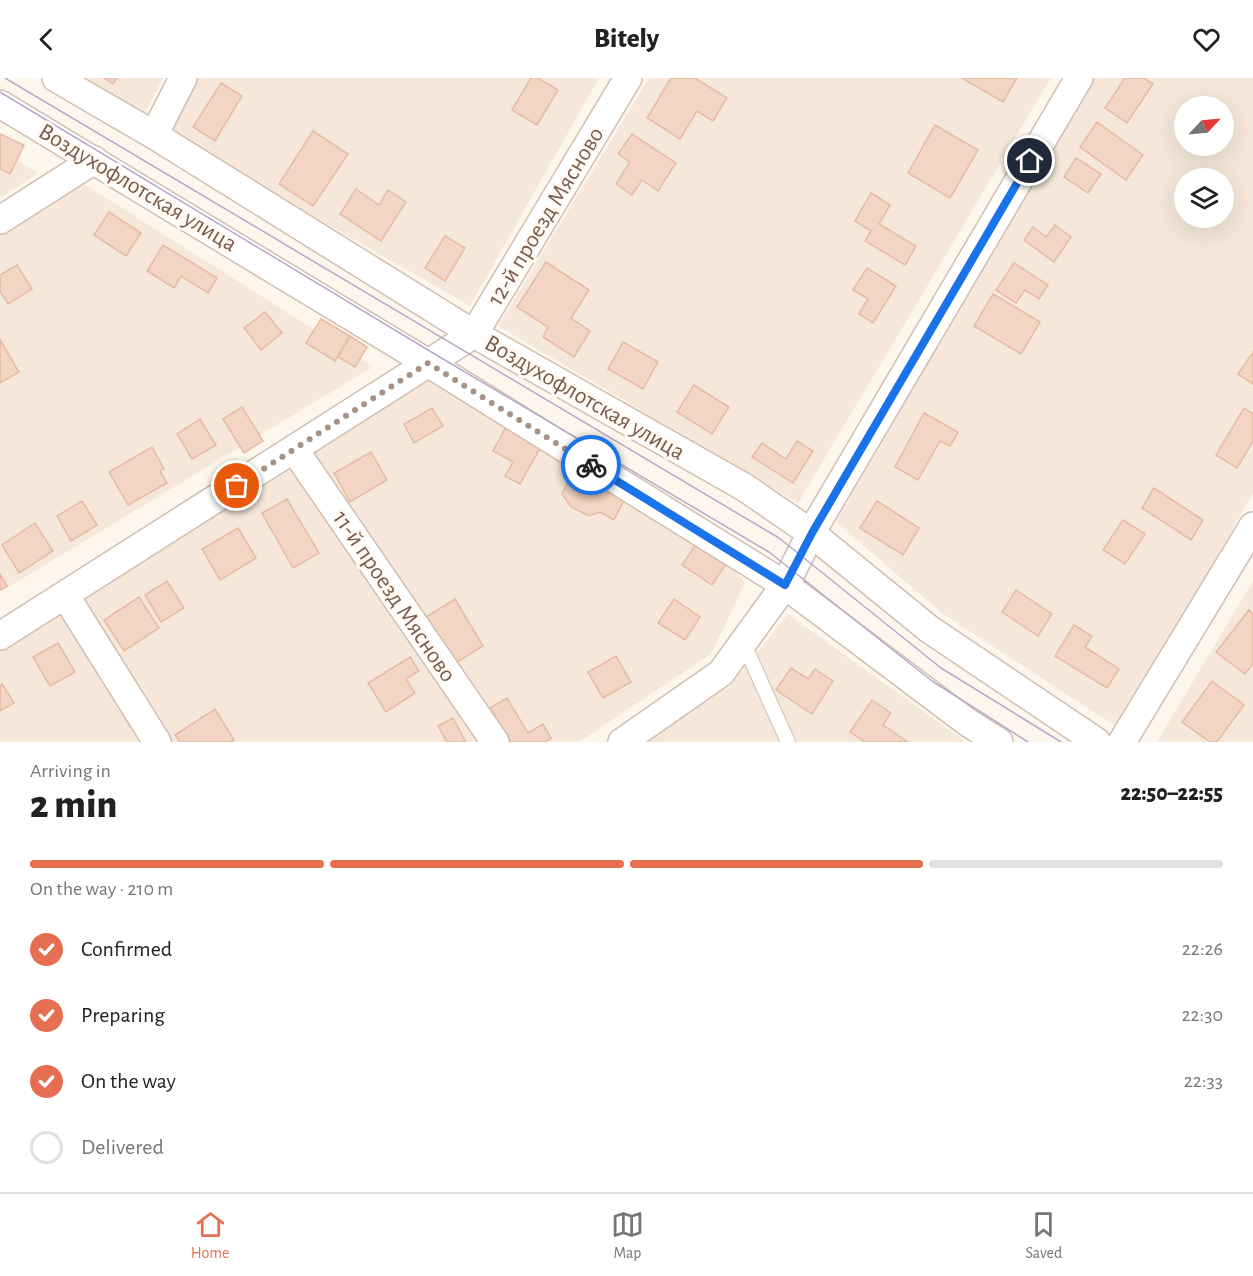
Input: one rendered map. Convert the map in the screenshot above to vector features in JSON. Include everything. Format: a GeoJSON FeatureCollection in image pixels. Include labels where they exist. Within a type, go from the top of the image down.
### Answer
{"type":"FeatureCollection","features":[{"type":"Feature","properties":{"kind":"street","name":"Воздухофлотская улица"},"geometry":{"type":"LineString","coordinates":[[56,78],[154,135],[474,334],[744,487],[812,533],[929,629],[1097,742]]}},
{"type":"Feature","properties":{"kind":"street"},"geometry":{"type":"LineString","coordinates":[[154,135],[183,78]]}},
{"type":"Feature","properties":{"kind":"street","name":"12-й проезд Мясново"},"geometry":{"type":"LineString","coordinates":[[0,636],[474,334],[628,78]]}},
{"type":"Feature","properties":{"kind":"street"},"geometry":{"type":"LineString","coordinates":[[622,742],[721,674],[785,585],[812,533],[1079,78]]}},
{"type":"Feature","properties":{"kind":"street","name":"Воздухофлотская улица"},"geometry":{"type":"LineString","coordinates":[[0,104],[428,363],[785,585],[967,722],[999,742]]}},
{"type":"Feature","properties":{"kind":"street"},"geometry":{"type":"LineString","coordinates":[[0,220],[94,160]]}},
{"type":"Feature","properties":{"kind":"street","name":"11-й проезд Мясново"},"geometry":{"type":"LineString","coordinates":[[294,449],[495,742]]}},
{"type":"Feature","properties":{"kind":"street"},"geometry":{"type":"LineString","coordinates":[[1122,742],[1253,526]]}},
{"type":"Feature","properties":{"kind":"street"},"geometry":{"type":"LineString","coordinates":[[65,595],[157,742]]}},
{"type":"Feature","properties":{"kind":"lane"},"geometry":{"type":"LineString","coordinates":[[743,642],[788,742]]}},
{"type":"Feature","properties":{"kind":"shaded area"},"geometry":{"type":"Polygon","coordinates":[[[85,78],[163,78],[145,113],[85,78]]]}},
{"type":"Feature","properties":{"kind":"shaded area"},"geometry":{"type":"Polygon","coordinates":[[[196,78],[599,78],[470,306],[166,132],[196,78]]]}},
{"type":"Feature","properties":{"kind":"shaded area"},"geometry":{"type":"Polygon","coordinates":[[[649,78],[1051,78],[798,503],[498,326],[649,78]]]}},
{"type":"Feature","properties":{"kind":"shaded area"},"geometry":{"type":"Polygon","coordinates":[[[1090,78],[1253,78],[1253,493],[1120,729],[943,614],[836,522],[1090,78]]]}},
{"type":"Feature","properties":{"kind":"shaded area"},"geometry":{"type":"Polygon","coordinates":[[[0,150],[38,173],[0,198],[0,150]]]}},
{"type":"Feature","properties":{"kind":"shaded area"},"geometry":{"type":"Polygon","coordinates":[[[81,182],[373,367],[0,592],[0,234],[81,182]]]}},
{"type":"Feature","properties":{"kind":"shaded area"},"geometry":{"type":"Polygon","coordinates":[[[432,373],[729,562],[745,583],[711,654],[579,742],[0,742],[0,643],[432,373]]]}},
{"type":"Feature","properties":{"kind":"shaded area"},"geometry":{"type":"Polygon","coordinates":[[[1253,581],[1253,742],[1157,742],[1253,581]]]}},
{"type":"Feature","properties":{"kind":"shaded area"},"geometry":{"type":"Polygon","coordinates":[[[788,614],[966,742],[645,742],[730,686],[788,614]]]}},
{"type":"Feature","properties":{"kind":"building"},"geometry":{"type":"Polygon","coordinates":[[[104,78],[117,78],[113,84],[104,78]]]}},
{"type":"Feature","properties":{"kind":"building"},"geometry":{"type":"Polygon","coordinates":[[[531,78],[538,78],[558,90],[537,125],[512,110],[531,78]]]}},
{"type":"Feature","properties":{"kind":"building"},"geometry":{"type":"Polygon","coordinates":[[[671,78],[695,78],[727,98],[713,121],[697,111],[680,139],[647,118],[671,78]]]}},
{"type":"Feature","properties":{"kind":"building"},"geometry":{"type":"Polygon","coordinates":[[[962,78],[1017,78],[1003,102],[962,78]]]}},
{"type":"Feature","properties":{"kind":"building"},"geometry":{"type":"Polygon","coordinates":[[[1125,78],[1144,78],[1153,84],[1127,123],[1105,108],[1125,78]]]}},
{"type":"Feature","properties":{"kind":"building"},"geometry":{"type":"Polygon","coordinates":[[[221,83],[242,96],[215,141],[193,127],[221,83]]]}},
{"type":"Feature","properties":{"kind":"building"},"geometry":{"type":"Polygon","coordinates":[[[1097,122],[1143,155],[1126,180],[1080,147],[1097,122]]]}},
{"type":"Feature","properties":{"kind":"building"},"geometry":{"type":"Polygon","coordinates":[[[935,125],[978,150],[950,198],[908,173],[935,125]]]}},
{"type":"Feature","properties":{"kind":"building"},"geometry":{"type":"Polygon","coordinates":[[[313,131],[348,154],[313,206],[279,184],[313,131]]]}},
{"type":"Feature","properties":{"kind":"building"},"geometry":{"type":"Polygon","coordinates":[[[0,134],[24,145],[10,174],[0,169],[0,134]]]}},
{"type":"Feature","properties":{"kind":"building"},"geometry":{"type":"Polygon","coordinates":[[[632,134],[676,163],[658,191],[642,180],[632,195],[616,184],[630,162],[618,154],[632,134]]]}},
{"type":"Feature","properties":{"kind":"building"},"geometry":{"type":"Polygon","coordinates":[[[1076,158],[1101,174],[1088,193],[1064,177],[1076,158]]]}},
{"type":"Feature","properties":{"kind":"building"},"geometry":{"type":"Polygon","coordinates":[[[356,189],[379,205],[388,190],[406,202],[381,241],[340,214],[356,189]]]}},
{"type":"Feature","properties":{"kind":"building"},"geometry":{"type":"Polygon","coordinates":[[[871,193],[890,205],[879,224],[916,246],[905,265],[865,241],[871,231],[855,221],[871,193]]]}},
{"type":"Feature","properties":{"kind":"building"},"geometry":{"type":"Polygon","coordinates":[[[109,212],[141,233],[126,256],[94,235],[109,212]]]}},
{"type":"Feature","properties":{"kind":"building"},"geometry":{"type":"Polygon","coordinates":[[[1055,225],[1071,237],[1054,262],[1024,240],[1033,227],[1046,237],[1055,225]]]}},
{"type":"Feature","properties":{"kind":"building"},"geometry":{"type":"Polygon","coordinates":[[[445,236],[465,248],[445,281],[425,268],[445,236]]]}},
{"type":"Feature","properties":{"kind":"building"},"geometry":{"type":"Polygon","coordinates":[[[163,245],[217,278],[208,293],[181,276],[174,288],[147,271],[163,245]]]}},
{"type":"Feature","properties":{"kind":"building"},"geometry":{"type":"Polygon","coordinates":[[[546,262],[589,290],[571,318],[590,331],[574,357],[543,337],[548,327],[517,307],[546,262]]]}},
{"type":"Feature","properties":{"kind":"building"},"geometry":{"type":"Polygon","coordinates":[[[1014,263],[1048,285],[1039,299],[1025,290],[1016,303],[996,290],[1014,263]]]}},
{"type":"Feature","properties":{"kind":"building"},"geometry":{"type":"Polygon","coordinates":[[[17,265],[32,289],[8,304],[0,291],[0,275],[17,265]]]}},
{"type":"Feature","properties":{"kind":"building"},"geometry":{"type":"Polygon","coordinates":[[[867,268],[896,286],[873,323],[859,314],[868,299],[853,290],[867,268]]]}},
{"type":"Feature","properties":{"kind":"building"},"geometry":{"type":"Polygon","coordinates":[[[993,294],[1040,322],[1021,354],[974,326],[993,294]]]}},
{"type":"Feature","properties":{"kind":"building"},"geometry":{"type":"Polygon","coordinates":[[[265,312],[282,333],[261,350],[244,328],[265,312]]]}},
{"type":"Feature","properties":{"kind":"building"},"geometry":{"type":"Polygon","coordinates":[[[321,319],[350,336],[335,361],[306,343],[321,319]]]}},
{"type":"Feature","properties":{"kind":"building"},"geometry":{"type":"Polygon","coordinates":[[[350,336],[367,347],[355,367],[338,357],[350,336]]]}},
{"type":"Feature","properties":{"kind":"building"},"geometry":{"type":"Polygon","coordinates":[[[0,340],[19,372],[0,383],[0,340]]]}},
{"type":"Feature","properties":{"kind":"building"},"geometry":{"type":"Polygon","coordinates":[[[623,342],[658,362],[643,389],[608,369],[623,342]]]}},
{"type":"Feature","properties":{"kind":"building"},"geometry":{"type":"Polygon","coordinates":[[[1253,352],[1253,384],[1238,374],[1253,352]]]}},
{"type":"Feature","properties":{"kind":"building"},"geometry":{"type":"Polygon","coordinates":[[[694,385],[729,407],[712,434],[677,412],[694,385]]]}},
{"type":"Feature","properties":{"kind":"building"},"geometry":{"type":"Polygon","coordinates":[[[242,407],[263,441],[244,453],[223,419],[242,407]]]}},
{"type":"Feature","properties":{"kind":"building"},"geometry":{"type":"Polygon","coordinates":[[[432,408],[443,426],[414,443],[404,424],[432,408]]]}},
{"type":"Feature","properties":{"kind":"building"},"geometry":{"type":"Polygon","coordinates":[[[1244,408],[1253,414],[1253,441],[1237,468],[1216,455],[1244,408]]]}},
{"type":"Feature","properties":{"kind":"building"},"geometry":{"type":"Polygon","coordinates":[[[924,413],[958,432],[950,446],[940,441],[918,480],[895,467],[924,413]]]}},
{"type":"Feature","properties":{"kind":"building"},"geometry":{"type":"Polygon","coordinates":[[[200,419],[216,445],[192,459],[177,434],[200,419]]]}},
{"type":"Feature","properties":{"kind":"building"},"geometry":{"type":"Polygon","coordinates":[[[507,425],[542,445],[520,484],[505,476],[513,462],[493,451],[507,425]]]}},
{"type":"Feature","properties":{"kind":"building"},"geometry":{"type":"Polygon","coordinates":[[[797,441],[813,451],[793,483],[752,457],[762,443],[786,459],[797,441]]]}},
{"type":"Feature","properties":{"kind":"building"},"geometry":{"type":"Polygon","coordinates":[[[152,447],[164,469],[160,471],[167,483],[128,505],[109,472],[152,447]]]}},
{"type":"Feature","properties":{"kind":"building"},"geometry":{"type":"Polygon","coordinates":[[[371,452],[387,480],[350,502],[334,473],[371,452]]]}},
{"type":"Feature","properties":{"kind":"building"},"geometry":{"type":"Polygon","coordinates":[[[574,470],[625,498],[614,520],[600,512],[589,516],[571,507],[562,494],[574,470]]]}},
{"type":"Feature","properties":{"kind":"building"},"geometry":{"type":"Polygon","coordinates":[[[1154,488],[1203,520],[1191,540],[1142,508],[1154,488]]]}},
{"type":"Feature","properties":{"kind":"building"},"geometry":{"type":"Polygon","coordinates":[[[287,499],[319,553],[293,568],[262,513],[287,499]]]}},
{"type":"Feature","properties":{"kind":"building"},"geometry":{"type":"Polygon","coordinates":[[[82,501],[97,525],[71,541],[57,516],[82,501]]]}},
{"type":"Feature","properties":{"kind":"building"},"geometry":{"type":"Polygon","coordinates":[[[877,501],[919,528],[903,555],[860,528],[877,501]]]}},
{"type":"Feature","properties":{"kind":"building"},"geometry":{"type":"Polygon","coordinates":[[[1123,520],[1145,534],[1125,564],[1103,550],[1123,520]]]}},
{"type":"Feature","properties":{"kind":"building"},"geometry":{"type":"Polygon","coordinates":[[[35,523],[53,551],[19,573],[2,545],[35,523]]]}},
{"type":"Feature","properties":{"kind":"building"},"geometry":{"type":"Polygon","coordinates":[[[238,528],[256,558],[220,580],[202,549],[238,528]]]}},
{"type":"Feature","properties":{"kind":"building"},"geometry":{"type":"Polygon","coordinates":[[[696,544],[726,564],[712,585],[682,565],[696,544]]]}},
{"type":"Feature","properties":{"kind":"building"},"geometry":{"type":"Polygon","coordinates":[[[0,574],[7,586],[0,590],[0,574]]]}},
{"type":"Feature","properties":{"kind":"building"},"geometry":{"type":"Polygon","coordinates":[[[167,581],[184,608],[161,622],[145,595],[167,581]]]}},
{"type":"Feature","properties":{"kind":"building"},"geometry":{"type":"Polygon","coordinates":[[[1016,590],[1052,614],[1038,636],[1002,612],[1016,590]]]}},
{"type":"Feature","properties":{"kind":"building"},"geometry":{"type":"Polygon","coordinates":[[[139,597],[159,628],[124,651],[104,620],[139,597]]]}},
{"type":"Feature","properties":{"kind":"building"},"geometry":{"type":"Polygon","coordinates":[[[455,599],[483,646],[454,664],[426,617],[455,599]]]}},
{"type":"Feature","properties":{"kind":"building"},"geometry":{"type":"Polygon","coordinates":[[[674,599],[700,617],[685,640],[658,623],[674,599]]]}},
{"type":"Feature","properties":{"kind":"building"},"geometry":{"type":"Polygon","coordinates":[[[1249,610],[1253,614],[1253,664],[1245,674],[1216,652],[1249,610]]]}},
{"type":"Feature","properties":{"kind":"building"},"geometry":{"type":"Polygon","coordinates":[[[1074,625],[1092,636],[1085,647],[1119,669],[1107,688],[1055,656],[1074,625]]]}},
{"type":"Feature","properties":{"kind":"building"},"geometry":{"type":"Polygon","coordinates":[[[58,643],[75,672],[50,686],[33,657],[58,643]]]}},
{"type":"Feature","properties":{"kind":"building"},"geometry":{"type":"Polygon","coordinates":[[[616,656],[631,682],[603,698],[588,672],[616,656]]]}},
{"type":"Feature","properties":{"kind":"building"},"geometry":{"type":"Polygon","coordinates":[[[410,657],[419,671],[406,679],[415,693],[386,712],[368,683],[410,657]]]}},
{"type":"Feature","properties":{"kind":"building"},"geometry":{"type":"Polygon","coordinates":[[[791,668],[808,679],[815,669],[833,681],[812,714],[776,690],[791,668]]]}},
{"type":"Feature","properties":{"kind":"building"},"geometry":{"type":"Polygon","coordinates":[[[1212,681],[1244,705],[1217,742],[1210,742],[1182,722],[1212,681]]]}},
{"type":"Feature","properties":{"kind":"building"},"geometry":{"type":"Polygon","coordinates":[[[2,684],[14,703],[0,711],[0,685],[2,684]]]}},
{"type":"Feature","properties":{"kind":"building"},"geometry":{"type":"Polygon","coordinates":[[[507,698],[528,733],[543,724],[551,738],[545,742],[511,742],[490,708],[507,698]]]}},
{"type":"Feature","properties":{"kind":"building"},"geometry":{"type":"Polygon","coordinates":[[[872,700],[891,713],[883,725],[908,742],[865,742],[850,732],[872,700]]]}},
{"type":"Feature","properties":{"kind":"building"},"geometry":{"type":"Polygon","coordinates":[[[215,709],[234,740],[230,742],[180,742],[175,735],[215,709]]]}},
{"type":"Feature","properties":{"kind":"building"},"geometry":{"type":"Polygon","coordinates":[[[453,718],[466,742],[447,742],[438,726],[453,718]]]}},
{"type":"Feature","properties":{"kind":"tram line"},"geometry":{"type":"LineString","coordinates":[[5,78],[779,538],[941,668],[1061,742]]}},
{"type":"Feature","properties":{"kind":"tram line"},"geometry":{"type":"LineString","coordinates":[[0,92],[769,552],[932,681],[1028,742]]}},
{"type":"Feature","properties":{"kind":"way so far"},"geometry":{"type":"LineString","coordinates":[[237,486],[428,363],[591,465]]}},
{"type":"Feature","properties":{"kind":"route"},"geometry":{"type":"LineString","coordinates":[[591,465],[785,585],[812,533],[1030,161]]}}]}
